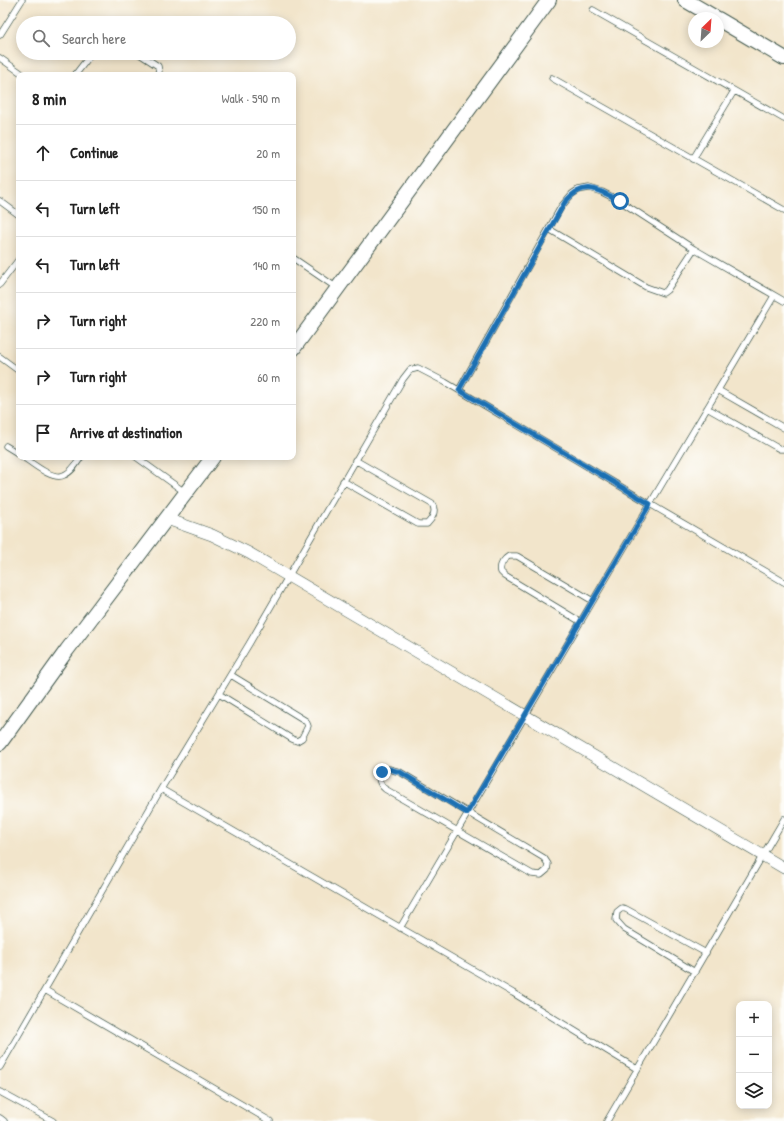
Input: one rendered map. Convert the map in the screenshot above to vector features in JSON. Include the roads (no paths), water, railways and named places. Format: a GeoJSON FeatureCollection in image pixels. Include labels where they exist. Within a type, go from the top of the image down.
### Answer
{"type":"FeatureCollection","features":[{"type":"Feature","properties":{"kind":"street"},"geometry":{"type":"LineString","coordinates":[[296,345],[550,0]]}},
{"type":"Feature","properties":{"kind":"street"},"geometry":{"type":"LineString","coordinates":[[685,0],[705,12]]}},
{"type":"Feature","properties":{"kind":"street"},"geometry":{"type":"LineString","coordinates":[[724,23],[784,58]]}},
{"type":"Feature","properties":{"kind":"street"},"geometry":{"type":"LineString","coordinates":[[0,743],[67,650],[211,460]]}},
{"type":"Feature","properties":{"kind":"street"},"geometry":{"type":"LineString","coordinates":[[167,519],[228,542],[289,576],[784,868]]}},
{"type":"Feature","properties":{"kind":"lane"},"geometry":{"type":"LineString","coordinates":[[0,35],[22,0]]}},
{"type":"Feature","properties":{"kind":"lane"},"geometry":{"type":"LineString","coordinates":[[593,10],[784,119]]}},
{"type":"Feature","properties":{"kind":"lane"},"geometry":{"type":"LineString","coordinates":[[0,58],[20,72]]}},
{"type":"Feature","properties":{"kind":"lane"},"geometry":{"type":"LineString","coordinates":[[77,72],[87,60]]}},
{"type":"Feature","properties":{"kind":"lane"},"geometry":{"type":"LineString","coordinates":[[149,60],[158,66],[159,72]]}},
{"type":"Feature","properties":{"kind":"lane"},"geometry":{"type":"LineString","coordinates":[[552,78],[784,210]]}},
{"type":"Feature","properties":{"kind":"lane"},"geometry":{"type":"LineString","coordinates":[[693,158],[734,91]]}},
{"type":"Feature","properties":{"kind":"lane"},"geometry":{"type":"LineString","coordinates":[[459,390],[561,207],[572,194],[584,188],[594,189],[620,201],[694,250],[784,301]]}},
{"type":"Feature","properties":{"kind":"lane"},"geometry":{"type":"LineString","coordinates":[[0,201],[16,213]]}},
{"type":"Feature","properties":{"kind":"lane"},"geometry":{"type":"LineString","coordinates":[[549,229],[656,292],[663,293],[667,290],[694,250]]}},
{"type":"Feature","properties":{"kind":"lane"},"geometry":{"type":"LineString","coordinates":[[296,260],[338,288]]}},
{"type":"Feature","properties":{"kind":"lane"},"geometry":{"type":"LineString","coordinates":[[0,284],[16,263]]}},
{"type":"Feature","properties":{"kind":"lane"},"geometry":{"type":"LineString","coordinates":[[400,928],[774,296]]}},
{"type":"Feature","properties":{"kind":"lane"},"geometry":{"type":"LineString","coordinates":[[0,357],[16,369]]}},
{"type":"Feature","properties":{"kind":"lane"},"geometry":{"type":"LineString","coordinates":[[0,1067],[161,789],[231,674],[343,481],[410,370],[418,368],[422,369],[784,582]]}},
{"type":"Feature","properties":{"kind":"lane"},"geometry":{"type":"LineString","coordinates":[[718,390],[784,428]]}},
{"type":"Feature","properties":{"kind":"lane"},"geometry":{"type":"LineString","coordinates":[[707,408],[776,447],[784,449]]}},
{"type":"Feature","properties":{"kind":"lane"},"geometry":{"type":"LineString","coordinates":[[6,446],[16,452]]}},
{"type":"Feature","properties":{"kind":"lane"},"geometry":{"type":"LineString","coordinates":[[28,460],[47,473],[64,476],[72,470],[79,460]]}},
{"type":"Feature","properties":{"kind":"lane"},"geometry":{"type":"LineString","coordinates":[[140,460],[186,494]]}},
{"type":"Feature","properties":{"kind":"lane"},"geometry":{"type":"LineString","coordinates":[[343,481],[418,524],[427,524],[432,519],[434,510],[432,504],[356,460]]}},
{"type":"Feature","properties":{"kind":"lane"},"geometry":{"type":"LineString","coordinates":[[581,622],[505,576],[500,572],[503,562],[509,556],[518,556],[593,601]]}},
{"type":"Feature","properties":{"kind":"lane"},"geometry":{"type":"LineString","coordinates":[[219,694],[292,739],[297,741],[302,738],[308,726],[306,721],[231,674]]}},
{"type":"Feature","properties":{"kind":"lane"},"geometry":{"type":"LineString","coordinates":[[385,770],[394,770],[544,858],[548,864],[547,870],[541,875],[532,874],[457,831],[385,789],[380,783],[380,775],[385,770]]}},
{"type":"Feature","properties":{"kind":"lane"},"geometry":{"type":"LineString","coordinates":[[161,789],[513,993],[637,1069]]}},
{"type":"Feature","properties":{"kind":"lane"},"geometry":{"type":"LineString","coordinates":[[607,1121],[784,819]]}},
{"type":"Feature","properties":{"kind":"lane"},"geometry":{"type":"LineString","coordinates":[[695,972],[624,929],[616,920],[617,912],[622,908],[626,909],[706,953]]}},
{"type":"Feature","properties":{"kind":"lane"},"geometry":{"type":"LineString","coordinates":[[45,990],[270,1121]]}},
{"type":"Feature","properties":{"kind":"lane"},"geometry":{"type":"LineString","coordinates":[[0,1092],[53,1121]]}},
{"type":"Feature","properties":{"kind":"lane"},"geometry":{"type":"LineString","coordinates":[[0,1118],[4,1121]]}}]}
